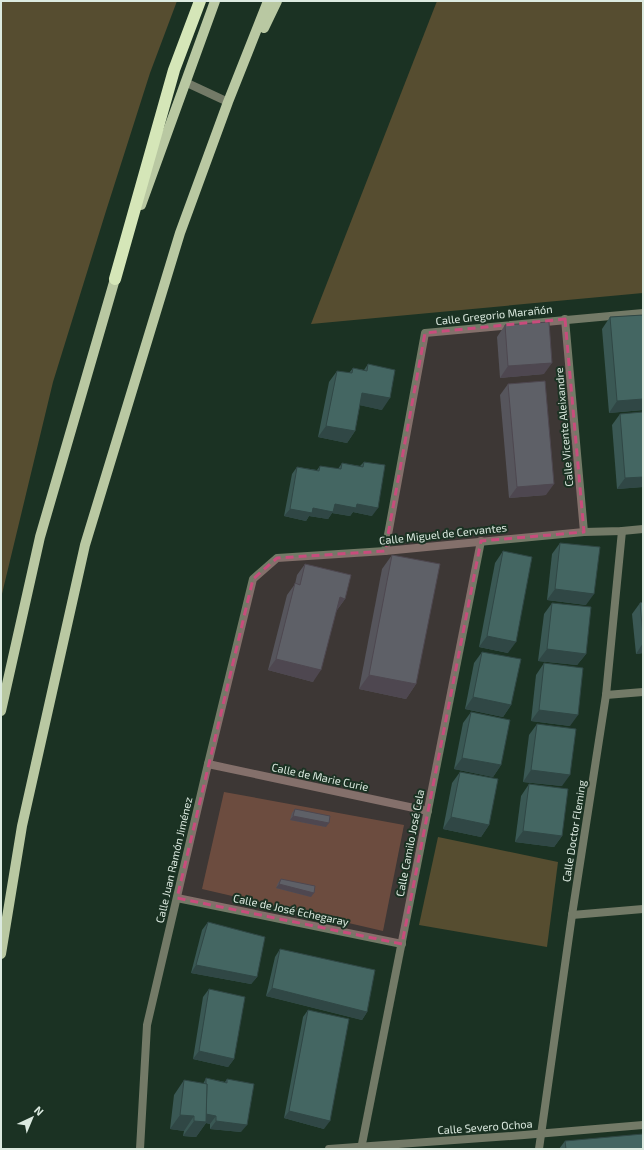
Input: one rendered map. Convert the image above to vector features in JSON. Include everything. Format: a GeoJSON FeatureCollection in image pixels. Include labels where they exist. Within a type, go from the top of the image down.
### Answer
{"type":"FeatureCollection","features":[{"type":"Feature","properties":{"kind":"highway"},"geometry":{"type":"LineString","coordinates":[[115,279],[174,70],[200,1]]}},
{"type":"Feature","properties":{"kind":"main road"},"geometry":{"type":"LineString","coordinates":[[1,711],[40,537],[115,279],[215,1]]}},
{"type":"Feature","properties":{"kind":"main road"},"geometry":{"type":"LineString","coordinates":[[1,954],[22,826],[85,545],[180,233],[228,102],[268,1]]}},
{"type":"Feature","properties":{"kind":"main road"},"geometry":{"type":"LineString","coordinates":[[228,102],[277,1]]}},
{"type":"Feature","properties":{"kind":"street"},"geometry":{"type":"LineString","coordinates":[[185,82],[228,102]]}},
{"type":"Feature","properties":{"kind":"street","name":"Calle Gregorio Marañón"},"geometry":{"type":"LineString","coordinates":[[385,551],[425,333],[643,313]]}},
{"type":"Feature","properties":{"kind":"street","name":"Calle Vicente Aleixandre"},"geometry":{"type":"LineString","coordinates":[[565,320],[584,532]]}},
{"type":"Feature","properties":{"kind":"street","name":"Calle Miguel de Cervantes"},"geometry":{"type":"LineString","coordinates":[[254,579],[277,558],[385,551],[584,532],[643,529]]}},
{"type":"Feature","properties":{"kind":"street","name":"Calle Doctor Fleming"},"geometry":{"type":"LineString","coordinates":[[539,1149],[572,915],[606,695],[622,531]]}},
{"type":"Feature","properties":{"kind":"street","name":"Calle Camilo José Cela"},"geometry":{"type":"LineString","coordinates":[[362,1148],[481,541]]}},
{"type":"Feature","properties":{"kind":"street","name":"Calle Juan Ramón Jiménez"},"geometry":{"type":"LineString","coordinates":[[140,1149],[147,1025],[208,764],[254,579]]}},
{"type":"Feature","properties":{"kind":"street"},"geometry":{"type":"LineString","coordinates":[[606,695],[643,692]]}},
{"type":"Feature","properties":{"kind":"street","name":"Calle de Marie Curie"},"geometry":{"type":"LineString","coordinates":[[208,764],[428,811]]}},
{"type":"Feature","properties":{"kind":"street","name":"Calle de José Echegaray"},"geometry":{"type":"LineString","coordinates":[[177,898],[402,944]]}},
{"type":"Feature","properties":{"kind":"street"},"geometry":{"type":"LineString","coordinates":[[572,915],[643,909]]}},
{"type":"Feature","properties":{"kind":"street","name":"Calle Severo Ochoa"},"geometry":{"type":"LineString","coordinates":[[329,1149],[362,1148],[643,1125]]}},
{"type":"Feature","properties":{"kind":"highlighted area"},"geometry":{"type":"Polygon","coordinates":[[[565,319],[584,532],[481,541],[402,944],[177,898],[253,579],[277,558],[385,551],[425,333],[565,319]]]}},
{"type":"Feature","properties":{"kind":"shaded area"},"geometry":{"type":"Polygon","coordinates":[[[1,1],[177,1],[150,73],[53,382],[1,598],[1,1]]]}},
{"type":"Feature","properties":{"kind":"shaded area"},"geometry":{"type":"Polygon","coordinates":[[[437,1],[643,1],[643,293],[311,324],[437,1]]]}},
{"type":"Feature","properties":{"kind":"shaded area"},"geometry":{"type":"Polygon","coordinates":[[[224,792],[404,825],[383,931],[202,889],[224,792]]]}},
{"type":"Feature","properties":{"kind":"shaded area"},"geometry":{"type":"Polygon","coordinates":[[[438,837],[558,862],[547,947],[419,925],[438,837]]]}},
{"type":"Feature","properties":{"kind":"building"},"geometry":{"type":"Polygon","coordinates":[[[643,315],[643,399],[617,401],[610,317],[643,315]]]}},
{"type":"Feature","properties":{"kind":"building"},"geometry":{"type":"Polygon","coordinates":[[[549,322],[552,363],[508,366],[505,325],[549,322]]]}},
{"type":"Feature","properties":{"kind":"building"},"geometry":{"type":"Polygon","coordinates":[[[368,364],[395,370],[390,398],[362,393],[355,431],[326,426],[337,371],[352,373],[353,368],[367,371],[368,364]]]}},
{"type":"Feature","properties":{"kind":"building"},"geometry":{"type":"Polygon","coordinates":[[[545,381],[554,484],[517,487],[508,384],[545,381]]]}},
{"type":"Feature","properties":{"kind":"building"},"geometry":{"type":"Polygon","coordinates":[[[643,412],[643,477],[625,478],[620,414],[643,412]]]}},
{"type":"Feature","properties":{"kind":"building"},"geometry":{"type":"Polygon","coordinates":[[[364,462],[385,465],[378,508],[357,504],[356,508],[335,504],[333,512],[313,508],[312,513],[290,509],[297,467],[319,471],[320,466],[341,469],[342,463],[363,467],[364,462]]]}},
{"type":"Feature","properties":{"kind":"building"},"geometry":{"type":"Polygon","coordinates":[[[560,543],[600,547],[594,594],[555,589],[560,543]]]}},
{"type":"Feature","properties":{"kind":"building"},"geometry":{"type":"Polygon","coordinates":[[[503,551],[532,557],[516,642],[487,636],[503,551]]]}},
{"type":"Feature","properties":{"kind":"building"},"geometry":{"type":"Polygon","coordinates":[[[392,555],[440,564],[416,684],[369,675],[392,555]]]}},
{"type":"Feature","properties":{"kind":"building"},"geometry":{"type":"Polygon","coordinates":[[[305,564],[351,575],[345,599],[340,597],[321,670],[276,659],[295,583],[300,585],[305,564]]]}},
{"type":"Feature","properties":{"kind":"building"},"geometry":{"type":"Polygon","coordinates":[[[643,602],[643,636],[640,603],[643,602]]]}},
{"type":"Feature","properties":{"kind":"building"},"geometry":{"type":"Polygon","coordinates":[[[552,603],[591,607],[586,654],[547,649],[552,603]]]}},
{"type":"Feature","properties":{"kind":"building"},"geometry":{"type":"Polygon","coordinates":[[[482,652],[521,659],[511,705],[473,697],[482,652]]]}},
{"type":"Feature","properties":{"kind":"building"},"geometry":{"type":"Polygon","coordinates":[[[544,663],[583,668],[578,715],[539,710],[544,663]]]}},
{"type":"Feature","properties":{"kind":"building"},"geometry":{"type":"Polygon","coordinates":[[[471,712],[510,720],[501,765],[462,758],[471,712]]]}},
{"type":"Feature","properties":{"kind":"building"},"geometry":{"type":"Polygon","coordinates":[[[537,724],[576,729],[570,775],[531,770],[537,724]]]}},
{"type":"Feature","properties":{"kind":"building"},"geometry":{"type":"Polygon","coordinates":[[[460,772],[498,779],[489,825],[451,817],[460,772]]]}},
{"type":"Feature","properties":{"kind":"building"},"geometry":{"type":"Polygon","coordinates":[[[529,784],[568,789],[562,836],[523,831],[529,784]]]}},
{"type":"Feature","properties":{"kind":"building"},"geometry":{"type":"Polygon","coordinates":[[[295,809],[330,816],[329,823],[293,816],[295,809]]]}},
{"type":"Feature","properties":{"kind":"building"},"geometry":{"type":"Polygon","coordinates":[[[281,879],[315,886],[314,893],[279,884],[281,879]]]}},
{"type":"Feature","properties":{"kind":"building"},"geometry":{"type":"Polygon","coordinates":[[[208,922],[265,937],[257,977],[196,965],[208,922]]]}},
{"type":"Feature","properties":{"kind":"building"},"geometry":{"type":"Polygon","coordinates":[[[280,949],[375,970],[367,1012],[272,988],[280,949]]]}},
{"type":"Feature","properties":{"kind":"building"},"geometry":{"type":"Polygon","coordinates":[[[209,989],[245,997],[234,1059],[199,1051],[209,989]]]}},
{"type":"Feature","properties":{"kind":"building"},"geometry":{"type":"Polygon","coordinates":[[[308,1010],[349,1019],[330,1121],[289,1111],[308,1010]]]}},
{"type":"Feature","properties":{"kind":"building"},"geometry":{"type":"Polygon","coordinates":[[[206,1078],[227,1083],[227,1079],[254,1084],[247,1125],[216,1121],[216,1116],[206,1114],[206,1078]]]}},
{"type":"Feature","properties":{"kind":"building"},"geometry":{"type":"Polygon","coordinates":[[[184,1080],[207,1084],[206,1122],[194,1121],[194,1116],[180,1115],[184,1080]]]}},
{"type":"Feature","properties":{"kind":"building"},"geometry":{"type":"Polygon","coordinates":[[[643,1134],[643,1149],[566,1149],[565,1141],[643,1134]]]}}]}
